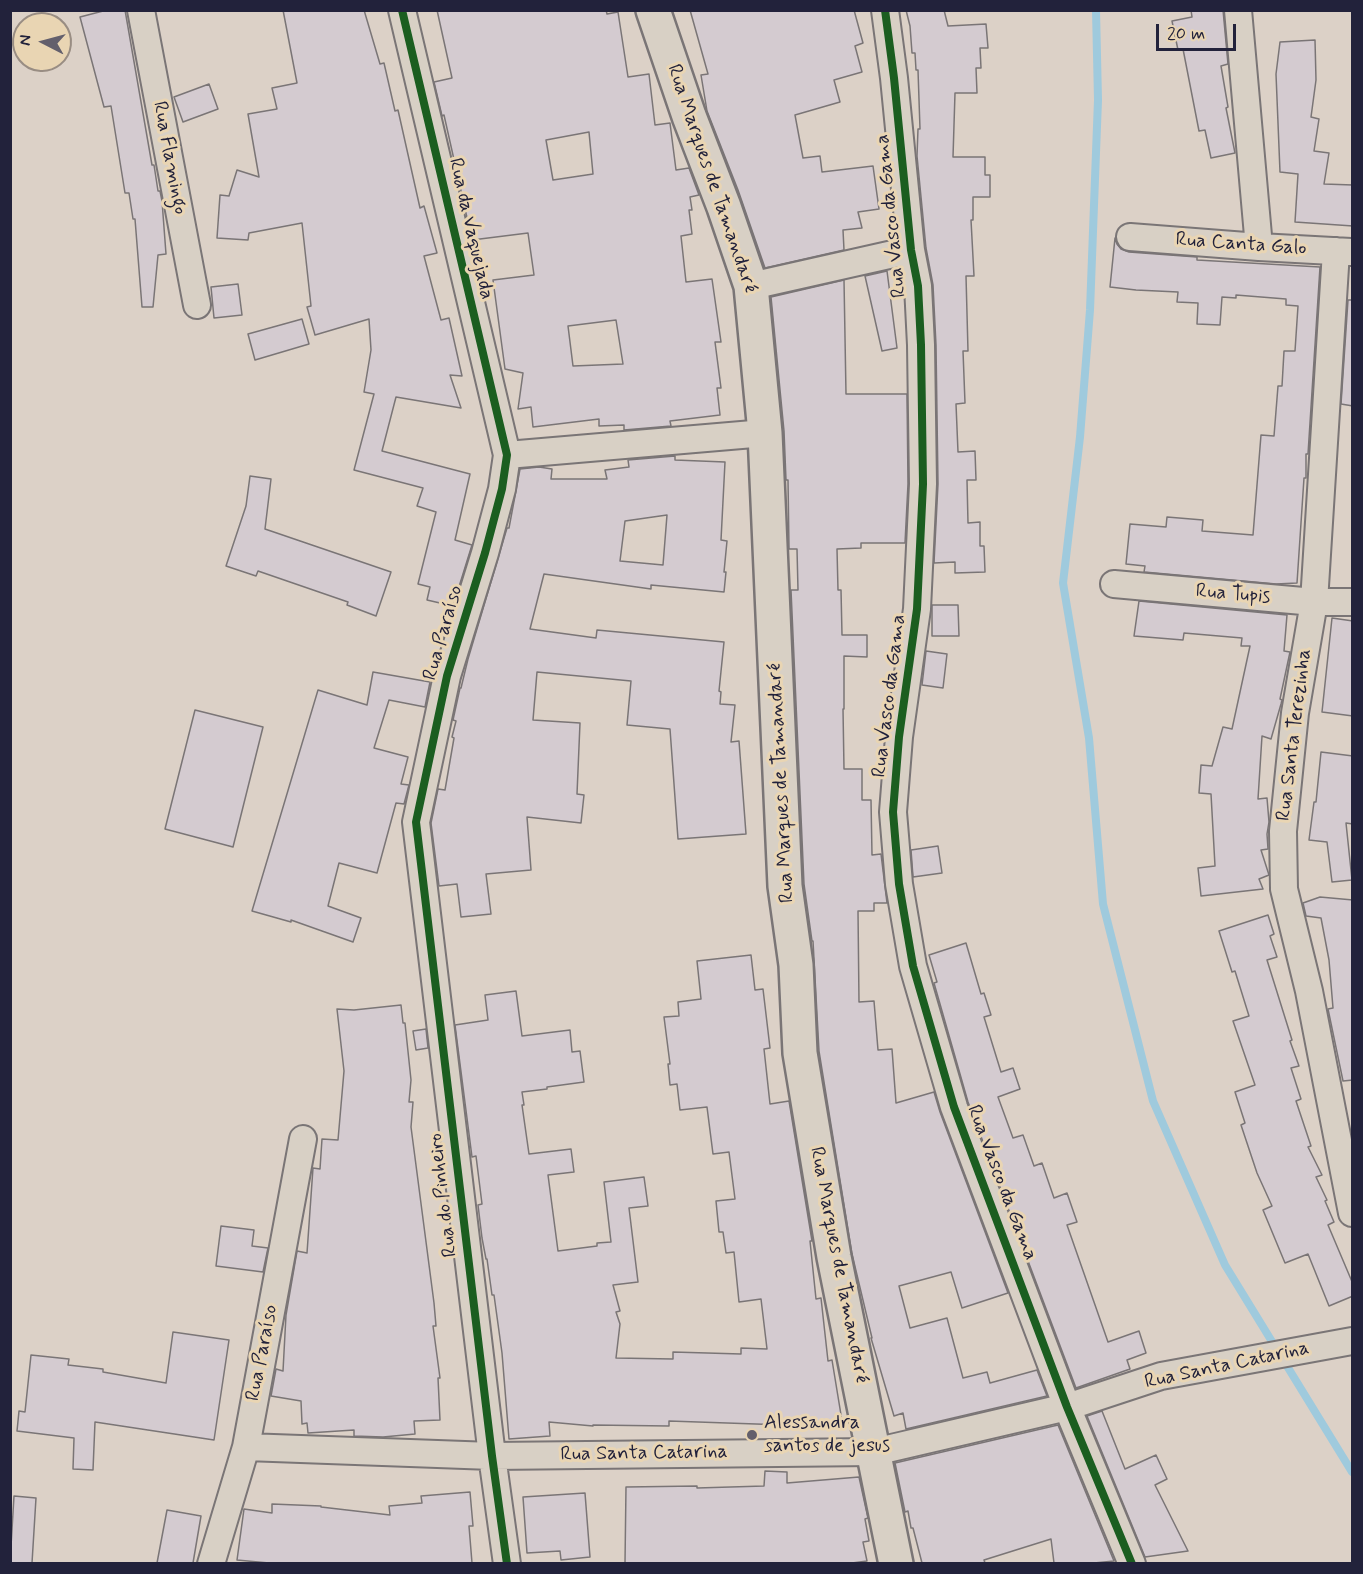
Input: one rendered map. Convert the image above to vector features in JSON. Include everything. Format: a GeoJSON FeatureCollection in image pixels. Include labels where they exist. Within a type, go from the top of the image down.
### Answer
{"type":"FeatureCollection","features":[{"type":"Feature","properties":{"kind":"street","name":"Rua Flamingo"},"geometry":{"type":"LineString","coordinates":[[141,10],[197,304]]}},
{"type":"Feature","properties":{"kind":"street","name":"Rua da Vaquejada"},"geometry":{"type":"LineString","coordinates":[[402,10],[507,455]]}},
{"type":"Feature","properties":{"kind":"street","name":"Rua Marques de Tamandaré"},"geometry":{"type":"LineString","coordinates":[[653,10],[751,286],[765,433],[785,886],[796,965],[800,1053],[834,1257],[896,1563]]}},
{"type":"Feature","properties":{"kind":"street","name":"Rua Vasco da Gama"},"geometry":{"type":"LineString","coordinates":[[885,10],[911,250],[918,286],[921,345],[923,484],[917,609],[899,738],[893,812],[899,884],[914,966],[954,1107],[1067,1407],[1132,1563]]}},
{"type":"Feature","properties":{"kind":"street"},"geometry":{"type":"LineString","coordinates":[[1238,10],[1259,247]]}},
{"type":"Feature","properties":{"kind":"street","name":"Rua Canta Galo"},"geometry":{"type":"LineString","coordinates":[[1130,237],[1344,251]]}},
{"type":"Feature","properties":{"kind":"street"},"geometry":{"type":"LineString","coordinates":[[751,286],[911,250]]}},
{"type":"Feature","properties":{"kind":"street","name":"Rua Santa Terezinha"},"geometry":{"type":"LineString","coordinates":[[1344,251],[1314,602],[1295,713],[1283,831],[1284,889],[1309,991],[1353,1213]]}},
{"type":"Feature","properties":{"kind":"street"},"geometry":{"type":"LineString","coordinates":[[507,455],[765,433]]}},
{"type":"Feature","properties":{"kind":"street","name":"Rua Paraíso"},"geometry":{"type":"LineString","coordinates":[[417,822],[447,676],[494,521],[507,455]]}},
{"type":"Feature","properties":{"kind":"street","name":"Rua Tupis"},"geometry":{"type":"LineString","coordinates":[[1114,584],[1314,602],[1353,602]]}},
{"type":"Feature","properties":{"kind":"street","name":"Rua do Pinheiro"},"geometry":{"type":"LineString","coordinates":[[417,822],[492,1456],[507,1563]]}},
{"type":"Feature","properties":{"kind":"street","name":"Rua Paraíso"},"geometry":{"type":"LineString","coordinates":[[211,1563],[246,1447],[303,1139]]}},
{"type":"Feature","properties":{"kind":"street","name":"Rua Santa Catarina"},"geometry":{"type":"LineString","coordinates":[[246,1447],[492,1456],[874,1452],[1067,1407],[1161,1376],[1352,1341]]}},
{"type":"Feature","properties":{"kind":"building"},"geometry":{"type":"Polygon","coordinates":[[[107,10],[125,10],[152,165],[154,165],[162,201],[166,254],[158,255],[153,307],[142,307],[135,219],[133,219],[129,193],[125,193],[111,106],[104,107],[80,17],[107,10]]]}},
{"type":"Feature","properties":{"kind":"building"},"geometry":{"type":"Polygon","coordinates":[[[283,10],[364,10],[380,64],[384,63],[395,111],[398,110],[420,208],[424,206],[437,253],[424,256],[441,320],[449,318],[462,376],[450,375],[461,408],[396,397],[382,451],[470,474],[455,540],[472,545],[453,606],[427,600],[430,587],[418,584],[436,512],[417,506],[423,488],[354,470],[374,394],[364,392],[371,350],[369,319],[315,335],[307,307],[311,306],[302,223],[249,233],[248,240],[217,238],[220,195],[229,196],[237,170],[259,177],[248,114],[277,109],[272,88],[297,83],[283,10]]]}},
{"type":"Feature","properties":{"kind":"building"},"geometry":{"type":"Polygon","coordinates":[[[437,10],[606,10],[607,14],[618,12],[628,77],[649,74],[655,125],[670,123],[676,170],[689,168],[699,195],[690,197],[692,234],[681,236],[686,282],[712,279],[721,342],[715,342],[721,388],[717,388],[720,415],[670,421],[671,426],[624,430],[624,425],[599,426],[599,419],[533,427],[531,407],[518,409],[523,373],[505,369],[493,280],[534,275],[528,233],[472,240],[444,115],[442,116],[434,82],[452,78],[437,10]],[[589,132],[546,140],[553,180],[593,174],[589,132]],[[616,320],[568,326],[573,366],[623,364],[616,320]]]}},
{"type":"Feature","properties":{"kind":"building"},"geometry":{"type":"Polygon","coordinates":[[[690,10],[854,10],[863,43],[855,46],[862,72],[834,80],[840,102],[795,115],[803,158],[820,156],[822,172],[873,166],[879,209],[858,212],[862,228],[843,230],[844,250],[765,268],[707,111],[701,75],[708,74],[690,10]]]}},
{"type":"Feature","properties":{"kind":"building"},"geometry":{"type":"Polygon","coordinates":[[[906,10],[944,10],[948,26],[986,24],[988,48],[980,48],[981,68],[976,68],[977,93],[955,93],[953,157],[985,157],[985,175],[990,175],[990,197],[973,197],[973,220],[971,220],[974,276],[966,276],[968,351],[963,351],[965,403],[956,404],[958,452],[975,451],[976,480],[967,480],[968,523],[980,522],[980,546],[984,546],[985,572],[955,573],[955,562],[934,563],[938,484],[933,285],[926,248],[917,156],[918,129],[920,129],[918,70],[916,70],[915,53],[912,53],[906,10]]]}},
{"type":"Feature","properties":{"kind":"building"},"geometry":{"type":"Polygon","coordinates":[[[1191,10],[1223,10],[1228,64],[1221,66],[1235,153],[1211,158],[1205,130],[1199,131],[1183,49],[1178,50],[1172,21],[1192,17],[1191,10]]]}},
{"type":"Feature","properties":{"kind":"building"},"geometry":{"type":"Polygon","coordinates":[[[1315,40],[1316,80],[1311,117],[1319,119],[1314,151],[1329,153],[1324,184],[1353,185],[1353,226],[1295,222],[1298,174],[1280,172],[1276,74],[1280,42],[1315,40]]]}},
{"type":"Feature","properties":{"kind":"building"},"geometry":{"type":"Polygon","coordinates":[[[209,84],[218,109],[183,122],[174,97],[209,84]]]}},
{"type":"Feature","properties":{"kind":"building"},"geometry":{"type":"Polygon","coordinates":[[[1115,238],[1121,249],[1129,252],[1197,257],[1197,260],[1320,267],[1297,583],[1276,584],[1144,572],[1145,566],[1126,564],[1130,524],[1166,527],[1167,517],[1203,520],[1202,531],[1253,535],[1261,435],[1274,436],[1278,386],[1282,386],[1284,351],[1295,351],[1298,306],[1286,305],[1286,299],[1236,295],[1236,298],[1222,297],[1220,325],[1197,324],[1198,303],[1177,302],[1178,292],[1110,287],[1115,238]]]}},
{"type":"Feature","properties":{"kind":"building"},"geometry":{"type":"Polygon","coordinates":[[[887,271],[897,348],[882,351],[865,276],[887,271]]]}},
{"type":"Feature","properties":{"kind":"building"},"geometry":{"type":"Polygon","coordinates":[[[844,280],[846,394],[907,394],[908,484],[905,543],[861,543],[861,548],[837,549],[842,635],[867,635],[867,657],[844,656],[844,769],[862,769],[862,800],[871,800],[872,855],[881,854],[887,903],[874,903],[874,911],[858,911],[859,1002],[874,1001],[878,1050],[892,1049],[896,1103],[934,1092],[1008,1293],[962,1308],[951,1272],[899,1286],[910,1328],[947,1318],[963,1378],[987,1372],[990,1383],[1037,1370],[1047,1396],[906,1429],[903,1413],[894,1416],[871,1338],[852,1254],[819,1051],[813,941],[804,884],[791,590],[798,590],[797,549],[789,549],[788,480],[786,480],[784,431],[771,297],[844,280]]]}},
{"type":"Feature","properties":{"kind":"building"},"geometry":{"type":"Polygon","coordinates":[[[238,284],[242,315],[214,318],[211,287],[238,284]]]}},
{"type":"Feature","properties":{"kind":"building"},"geometry":{"type":"Polygon","coordinates":[[[1348,300],[1353,300],[1353,406],[1341,404],[1348,300]]]}},
{"type":"Feature","properties":{"kind":"building"},"geometry":{"type":"Polygon","coordinates":[[[302,319],[309,344],[255,360],[248,334],[302,319]]]}},
{"type":"Feature","properties":{"kind":"building"},"geometry":{"type":"Polygon","coordinates":[[[675,456],[675,460],[725,462],[721,540],[727,541],[724,592],[651,585],[651,589],[544,574],[530,629],[596,638],[597,630],[724,642],[719,691],[721,692],[720,704],[735,705],[731,742],[739,741],[746,834],[678,839],[670,729],[627,725],[631,681],[537,672],[533,720],[580,723],[577,794],[584,795],[581,823],[527,817],[531,870],[486,874],[491,914],[461,917],[457,884],[439,886],[431,823],[438,789],[445,790],[456,721],[453,720],[460,688],[507,528],[509,528],[520,469],[539,467],[552,469],[551,479],[607,479],[605,470],[629,467],[628,460],[675,456]],[[667,515],[625,521],[620,561],[663,565],[667,515]]]}},
{"type":"Feature","properties":{"kind":"building"},"geometry":{"type":"Polygon","coordinates":[[[250,476],[271,479],[265,529],[391,572],[376,616],[347,605],[348,602],[258,571],[256,576],[226,566],[246,506],[250,476]]]}},
{"type":"Feature","properties":{"kind":"building"},"geometry":{"type":"Polygon","coordinates":[[[1139,601],[1287,615],[1284,651],[1290,652],[1280,699],[1282,700],[1271,739],[1262,736],[1258,799],[1267,798],[1269,822],[1268,849],[1261,850],[1269,875],[1259,879],[1263,889],[1201,896],[1198,868],[1215,866],[1211,794],[1199,793],[1201,765],[1212,766],[1223,727],[1232,729],[1250,646],[1241,646],[1242,638],[1184,633],[1183,640],[1134,636],[1139,601]]]}},
{"type":"Feature","properties":{"kind":"building"},"geometry":{"type":"Polygon","coordinates":[[[932,605],[958,605],[959,636],[932,636],[932,605]]]}},
{"type":"Feature","properties":{"kind":"building"},"geometry":{"type":"Polygon","coordinates":[[[1332,618],[1353,621],[1353,716],[1322,712],[1332,618]]]}},
{"type":"Feature","properties":{"kind":"building"},"geometry":{"type":"Polygon","coordinates":[[[926,651],[947,654],[943,688],[922,685],[926,651]]]}},
{"type":"Feature","properties":{"kind":"building"},"geometry":{"type":"Polygon","coordinates":[[[373,672],[430,682],[425,707],[389,700],[374,748],[408,757],[401,784],[409,785],[404,804],[396,803],[377,873],[339,863],[328,906],[361,918],[353,942],[291,920],[291,922],[252,911],[318,690],[367,705],[373,672]]]}},
{"type":"Feature","properties":{"kind":"building"},"geometry":{"type":"Polygon","coordinates":[[[195,710],[263,727],[233,847],[165,829],[195,710]]]}},
{"type":"Feature","properties":{"kind":"building"},"geometry":{"type":"Polygon","coordinates":[[[1321,752],[1353,756],[1353,824],[1346,823],[1352,880],[1332,882],[1327,842],[1309,840],[1314,802],[1316,802],[1321,752]]]}},
{"type":"Feature","properties":{"kind":"building"},"geometry":{"type":"Polygon","coordinates":[[[938,846],[942,873],[913,877],[911,850],[938,846]]]}},
{"type":"Feature","properties":{"kind":"building"},"geometry":{"type":"Polygon","coordinates":[[[1320,897],[1353,900],[1353,1080],[1343,1081],[1328,1009],[1333,1008],[1329,960],[1321,918],[1306,916],[1303,903],[1320,897]]]}},
{"type":"Feature","properties":{"kind":"building"},"geometry":{"type":"Polygon","coordinates":[[[1268,915],[1274,934],[1270,936],[1277,957],[1267,960],[1299,1066],[1291,1068],[1301,1099],[1296,1101],[1311,1146],[1308,1147],[1322,1175],[1316,1177],[1334,1222],[1328,1225],[1353,1284],[1353,1296],[1329,1306],[1308,1254],[1285,1263],[1263,1210],[1272,1206],[1257,1173],[1241,1125],[1245,1123],[1235,1092],[1255,1085],[1233,1021],[1249,1016],[1219,931],[1268,915]]]}},
{"type":"Feature","properties":{"kind":"building"},"geometry":{"type":"Polygon","coordinates":[[[966,943],[981,994],[984,993],[991,1015],[984,1017],[1001,1072],[1013,1068],[1020,1089],[998,1097],[1013,1138],[1023,1135],[1034,1166],[1042,1163],[1054,1198],[1067,1193],[1077,1222],[1067,1225],[1108,1342],[1139,1331],[1146,1353],[1127,1360],[1130,1369],[1076,1388],[968,1102],[934,983],[937,982],[929,955],[966,943]]]}},
{"type":"Feature","properties":{"kind":"building"},"geometry":{"type":"Polygon","coordinates":[[[751,955],[755,990],[763,989],[770,1048],[764,1049],[770,1104],[789,1101],[812,1241],[810,1241],[816,1299],[821,1298],[828,1361],[832,1360],[843,1427],[669,1421],[669,1426],[593,1426],[549,1422],[550,1436],[509,1439],[502,1353],[494,1295],[492,1295],[482,1238],[478,1205],[482,1204],[476,1156],[472,1157],[455,1025],[488,1020],[485,995],[516,991],[522,1036],[570,1030],[572,1052],[580,1051],[584,1082],[522,1092],[529,1154],[571,1149],[574,1172],[548,1175],[558,1251],[611,1242],[604,1182],[644,1177],[648,1206],[629,1208],[638,1282],[613,1285],[620,1311],[616,1312],[620,1324],[616,1358],[673,1359],[673,1352],[741,1354],[741,1348],[767,1349],[761,1299],[739,1302],[734,1252],[726,1253],[723,1232],[719,1232],[716,1201],[735,1199],[729,1152],[713,1154],[707,1107],[680,1110],[677,1084],[670,1085],[668,1064],[670,1064],[664,1017],[679,1016],[678,1002],[701,999],[697,961],[751,955]]]}},
{"type":"Feature","properties":{"kind":"building"},"geometry":{"type":"Polygon","coordinates":[[[401,1005],[411,1080],[409,1102],[413,1102],[411,1127],[434,1303],[436,1326],[433,1326],[440,1378],[438,1378],[440,1420],[414,1421],[415,1434],[383,1437],[354,1436],[354,1430],[308,1433],[307,1423],[302,1424],[301,1401],[271,1396],[276,1369],[283,1371],[286,1315],[297,1251],[307,1253],[313,1168],[320,1169],[322,1139],[338,1140],[344,1071],[337,1009],[354,1010],[401,1005]]]}},
{"type":"Feature","properties":{"kind":"building"},"geometry":{"type":"Polygon","coordinates":[[[426,1029],[428,1048],[416,1050],[413,1031],[426,1029]]]}},
{"type":"Feature","properties":{"kind":"building"},"geometry":{"type":"Polygon","coordinates":[[[221,1226],[254,1230],[252,1246],[268,1248],[263,1272],[216,1266],[221,1226]]]}},
{"type":"Feature","properties":{"kind":"building"},"geometry":{"type":"Polygon","coordinates":[[[173,1332],[229,1340],[214,1440],[95,1422],[93,1470],[73,1469],[74,1438],[17,1431],[19,1411],[25,1412],[31,1355],[69,1359],[68,1365],[103,1369],[103,1372],[166,1383],[173,1332]]]}},
{"type":"Feature","properties":{"kind":"building"},"geometry":{"type":"Polygon","coordinates":[[[1102,1411],[1125,1469],[1156,1455],[1167,1479],[1155,1485],[1188,1551],[1145,1557],[1087,1416],[1102,1411]]]}},
{"type":"Feature","properties":{"kind":"building"},"geometry":{"type":"Polygon","coordinates":[[[1058,1425],[1114,1561],[1054,1563],[1051,1539],[984,1560],[985,1563],[922,1563],[908,1511],[905,1512],[895,1463],[1058,1425]]]}},
{"type":"Feature","properties":{"kind":"building"},"geometry":{"type":"Polygon","coordinates":[[[765,1471],[787,1472],[787,1483],[859,1477],[868,1518],[865,1519],[869,1541],[863,1542],[867,1561],[852,1563],[625,1563],[626,1487],[764,1486],[765,1471]]]}},
{"type":"Feature","properties":{"kind":"building"},"geometry":{"type":"Polygon","coordinates":[[[470,1492],[473,1526],[469,1526],[472,1563],[269,1563],[237,1560],[244,1509],[272,1513],[272,1504],[321,1506],[390,1515],[389,1506],[422,1503],[421,1496],[470,1492]]]}},
{"type":"Feature","properties":{"kind":"building"},"geometry":{"type":"Polygon","coordinates":[[[585,1493],[590,1557],[561,1560],[560,1551],[527,1553],[523,1497],[585,1493]]]}},
{"type":"Feature","properties":{"kind":"building"},"geometry":{"type":"Polygon","coordinates":[[[14,1496],[36,1498],[32,1563],[10,1563],[14,1496]]]}},
{"type":"Feature","properties":{"kind":"building"},"geometry":{"type":"Polygon","coordinates":[[[167,1510],[201,1516],[193,1563],[157,1563],[167,1510]]]}},
{"type":"Feature","properties":{"kind":"waterway"},"geometry":{"type":"LineString","coordinates":[[1096,10],[1098,100],[1090,310],[1080,437],[1063,583],[1089,738],[1103,904],[1153,1101],[1225,1265],[1352,1472]]}},
{"type":"Feature","properties":{"kind":"cycle path"},"geometry":{"type":"LineString","coordinates":[[402,10],[507,455],[502,489],[485,553],[447,676],[416,822],[507,1564]]}},
{"type":"Feature","properties":{"kind":"cycle path"},"geometry":{"type":"LineString","coordinates":[[885,10],[911,250],[918,286],[921,345],[923,484],[917,609],[899,737],[893,812],[899,884],[913,966],[954,1107],[1067,1407],[1132,1564]]}},
{"type":"Feature","properties":{"kind":"place","name":"Alessandra santos de jesus"},"geometry":{"type":"Point","coordinates":[752,1435]}}]}
